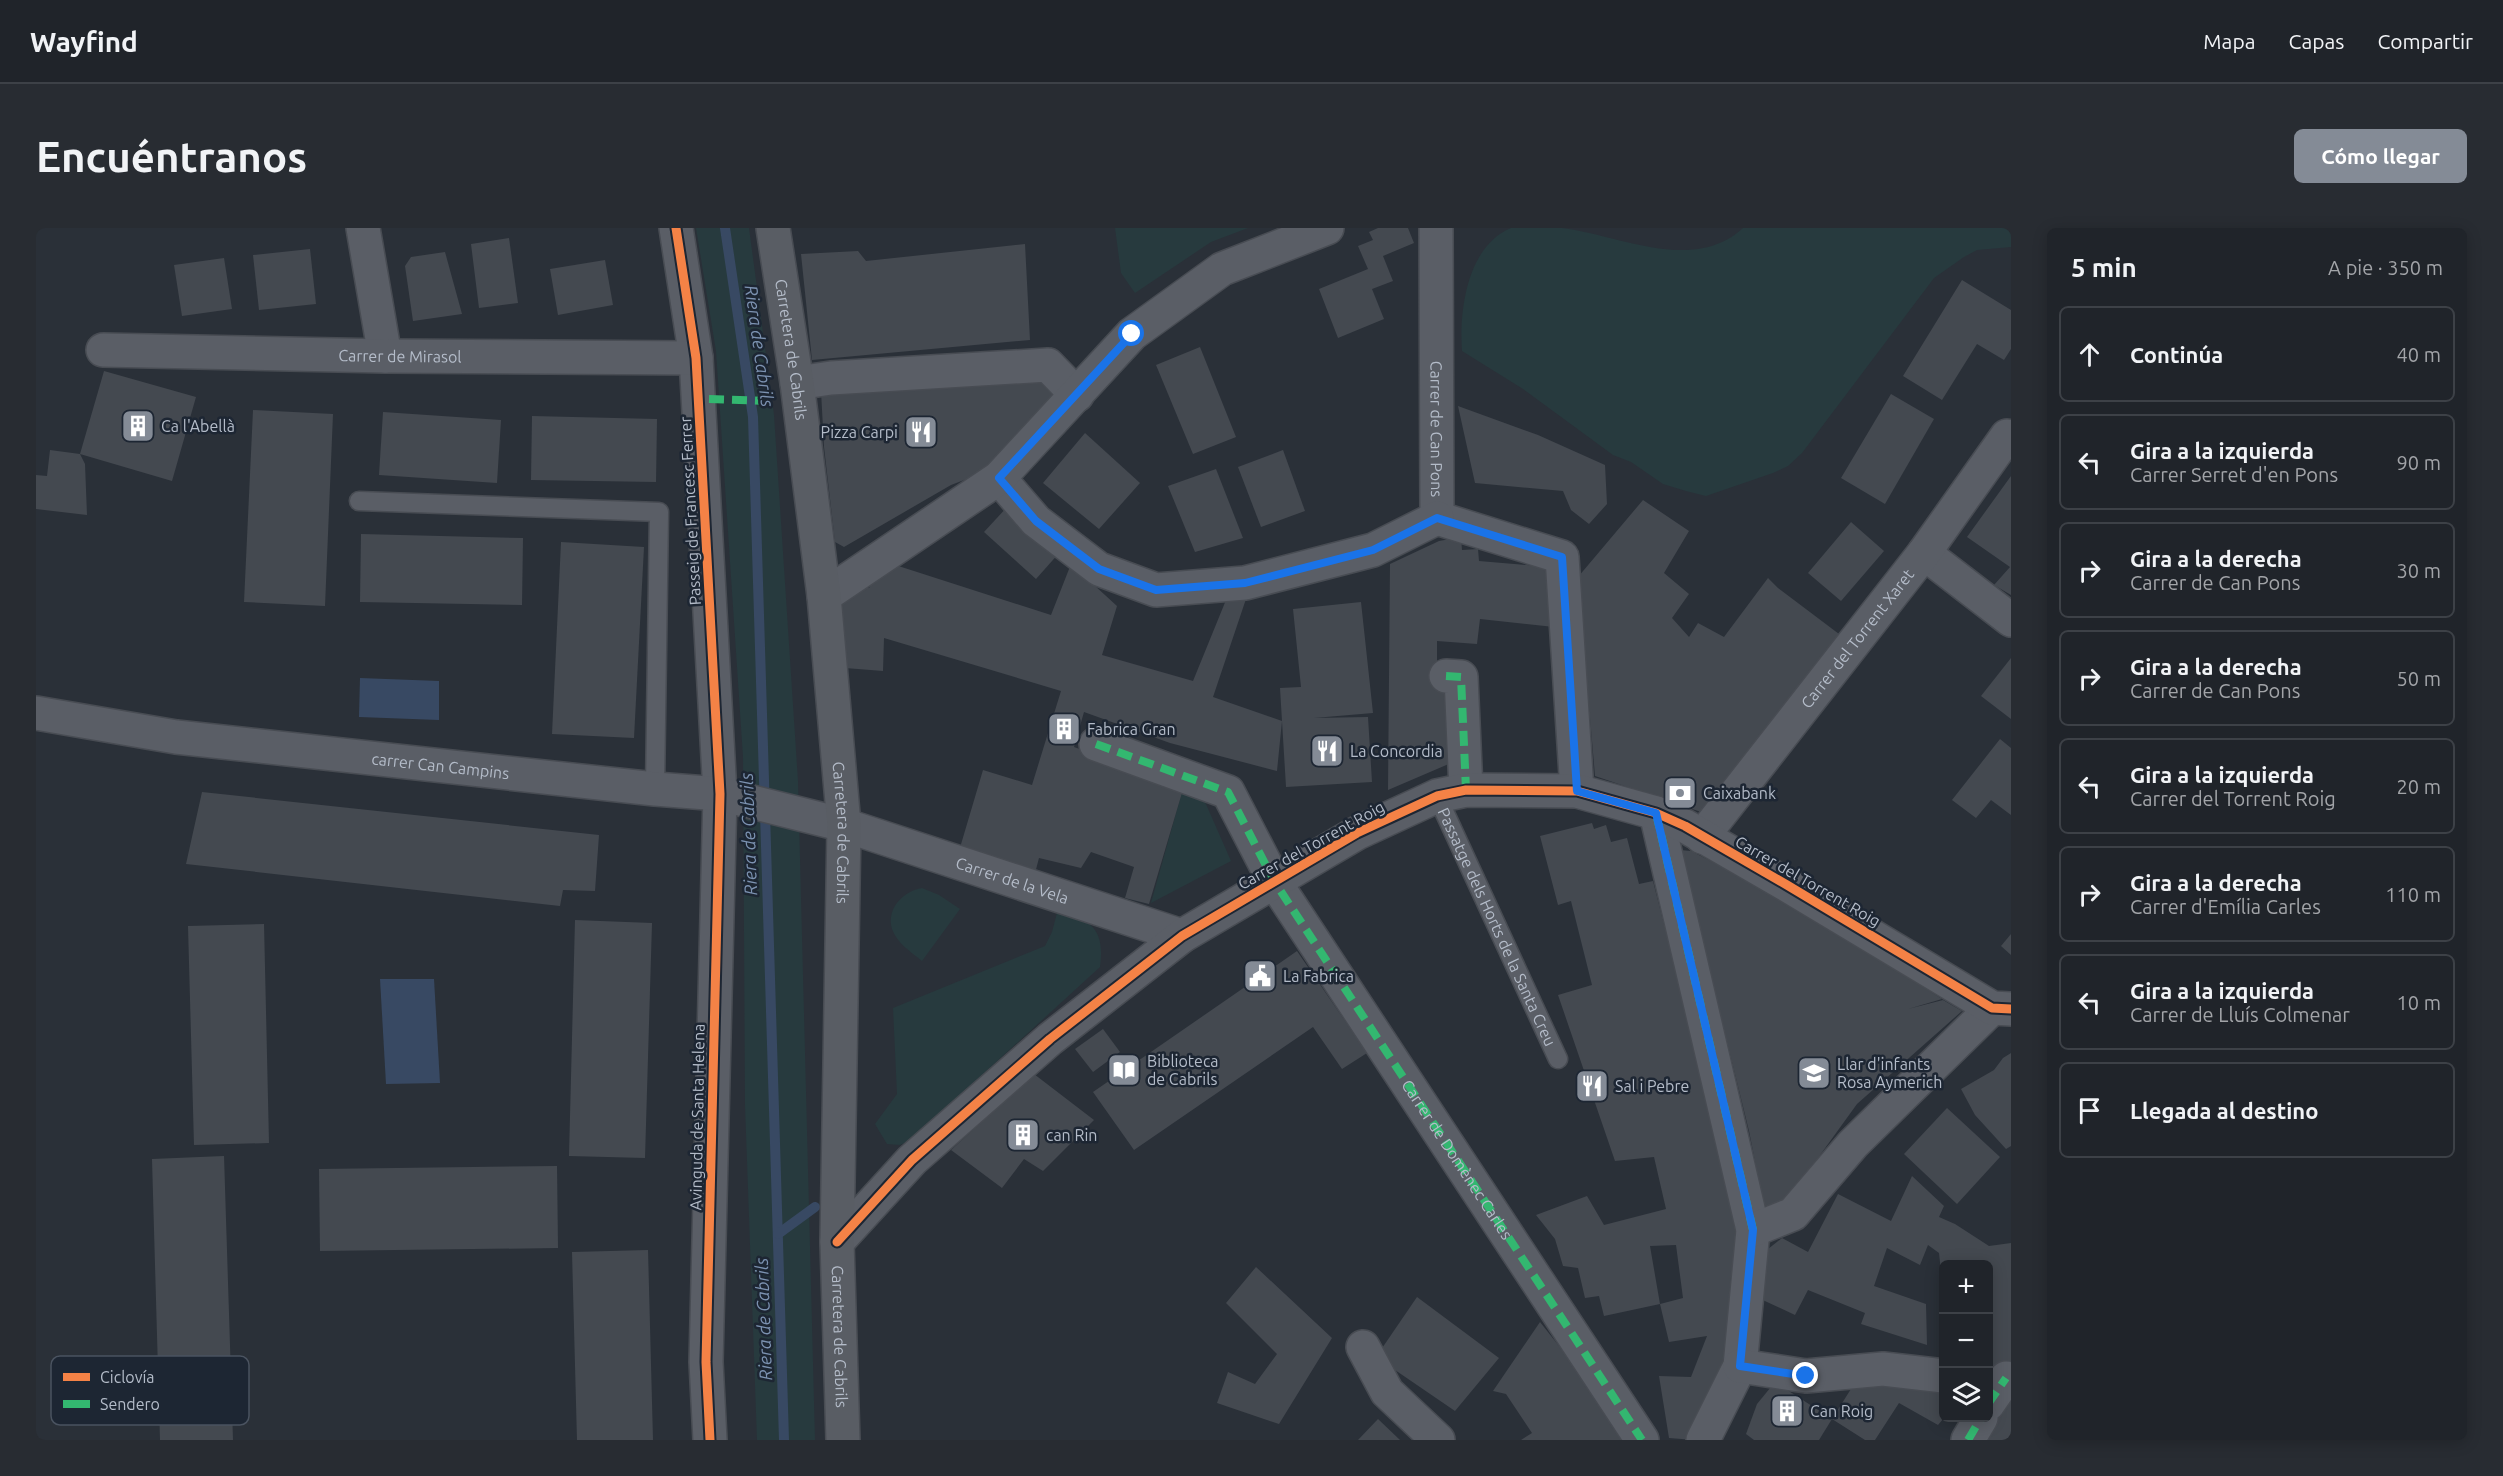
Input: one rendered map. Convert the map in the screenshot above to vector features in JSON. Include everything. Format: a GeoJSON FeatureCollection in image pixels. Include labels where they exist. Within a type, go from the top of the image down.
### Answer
{"type":"FeatureCollection","features":[{"type":"Feature","properties":{"kind":"street"},"geometry":{"type":"LineString","coordinates":[[363,228],[385,356]]}},
{"type":"Feature","properties":{"kind":"street","name":"Passeig de Francesc Ferrer"},"geometry":{"type":"LineString","coordinates":[[676,228],[696,358],[733,798]]}},
{"type":"Feature","properties":{"kind":"street","name":"Carretera de Cabrils"},"geometry":{"type":"LineString","coordinates":[[773,228],[797,383],[824,596],[843,1440]]}},
{"type":"Feature","properties":{"kind":"street"},"geometry":{"type":"LineString","coordinates":[[824,596],[999,478],[1132,334],[1222,269],[1327,228]]}},
{"type":"Feature","properties":{"kind":"street","name":"Carrer de Can Pons"},"geometry":{"type":"LineString","coordinates":[[1436,228],[1437,518],[1562,557],[1577,791]]}},
{"type":"Feature","properties":{"kind":"street","name":"Carrer de Mirasol"},"geometry":{"type":"LineString","coordinates":[[103,350],[385,356],[696,358]]}},
{"type":"Feature","properties":{"kind":"street"},"geometry":{"type":"LineString","coordinates":[[797,383],[831,378],[1048,365],[1077,395]]}},
{"type":"Feature","properties":{"kind":"street","name":"Carrer del Torrent Xaret"},"geometry":{"type":"LineString","coordinates":[[1702,837],[1924,553],[2007,436]]}},
{"type":"Feature","properties":{"kind":"street"},"geometry":{"type":"LineString","coordinates":[[999,478],[1036,521],[1099,569],[1156,590],[1245,583],[1373,550],[1437,518]]}},
{"type":"Feature","properties":{"kind":"street"},"geometry":{"type":"LineString","coordinates":[[1924,553],[2011,620]]}},
{"type":"Feature","properties":{"kind":"street"},"geometry":{"type":"LineString","coordinates":[[1446,676],[1461,677],[1451,793]]}},
{"type":"Feature","properties":{"kind":"street","name":"carrer Can Campins"},"geometry":{"type":"LineString","coordinates":[[36,713],[176,737],[733,798],[829,821]]}},
{"type":"Feature","properties":{"kind":"street","name":"Carrer de Domènec Carles"},"geometry":{"type":"LineString","coordinates":[[1096,744],[1228,792],[1274,880],[1642,1440]]}},
{"type":"Feature","properties":{"kind":"street","name":"Carrer del Torrent Roig"},"geometry":{"type":"LineString","coordinates":[[837,1242],[912,1160],[1050,1039],[1157,958],[1182,936],[1357,833],[1451,793],[1577,791],[1656,813],[1685,826],[2002,1008]]}},
{"type":"Feature","properties":{"kind":"street","name":"Avinguda de Santa Helena"},"geometry":{"type":"LineString","coordinates":[[710,1440],[705,1362],[733,798]]}},
{"type":"Feature","properties":{"kind":"street"},"geometry":{"type":"LineString","coordinates":[[1656,813],[1753,1230],[1740,1366],[1703,1440]]}},
{"type":"Feature","properties":{"kind":"street","name":"Carrer de la Vela"},"geometry":{"type":"LineString","coordinates":[[829,821],[1182,936]]}},
{"type":"Feature","properties":{"kind":"street"},"geometry":{"type":"LineString","coordinates":[[1148,926],[1157,958]]}},
{"type":"Feature","properties":{"kind":"street"},"geometry":{"type":"LineString","coordinates":[[1753,1230],[1793,1214],[1853,1144],[2002,1008]]}},
{"type":"Feature","properties":{"kind":"street"},"geometry":{"type":"LineString","coordinates":[[1363,1347],[1387,1392],[1438,1440]]}},
{"type":"Feature","properties":{"kind":"street"},"geometry":{"type":"LineString","coordinates":[[1740,1366],[1806,1376],[1882,1369],[1939,1375]]}},
{"type":"Feature","properties":{"kind":"street"},"geometry":{"type":"LineString","coordinates":[[1968,1440],[1979,1422]]}},
{"type":"Feature","properties":{"kind":"lane"},"geometry":{"type":"LineString","coordinates":[[359,501],[659,512],[655,789]]}},
{"type":"Feature","properties":{"kind":"lane","name":"Passatge dels Horts de la Santa Creu"},"geometry":{"type":"LineString","coordinates":[[1451,793],[1558,1059]]}},
{"type":"Feature","properties":{"kind":"green space"},"geometry":{"type":"Polygon","coordinates":[[[696,228],[749,228],[774,415],[798,781],[815,1440],[757,1440],[745,1105],[743,757],[716,351],[696,228]]]}},
{"type":"Feature","properties":{"kind":"green space"},"geometry":{"type":"Polygon","coordinates":[[[1115,228],[1248,228],[1211,242],[1135,293],[1121,273],[1115,228]]]}},
{"type":"Feature","properties":{"kind":"green space"},"geometry":{"type":"Polygon","coordinates":[[[1511,228],[1562,228],[1655,248],[1679,250],[1702,248],[1723,241],[1743,228],[2011,228],[2011,247],[1977,250],[1934,278],[1802,453],[1788,466],[1706,496],[1663,484],[1631,462],[1613,455],[1523,389],[1462,351],[1462,317],[1475,264],[1484,249],[1496,237],[1511,228]]]}},
{"type":"Feature","properties":{"kind":"green space"},"geometry":{"type":"Polygon","coordinates":[[[1183,788],[1202,795],[1231,861],[1151,903],[1183,788]]]}},
{"type":"Feature","properties":{"kind":"green space"},"geometry":{"type":"Polygon","coordinates":[[[922,888],[939,895],[960,909],[922,961],[897,939],[891,921],[898,902],[909,893],[922,888]]]}},
{"type":"Feature","properties":{"kind":"green space"},"geometry":{"type":"Polygon","coordinates":[[[1058,909],[1080,918],[1094,928],[1100,944],[1100,967],[911,1140],[900,1145],[887,1144],[875,1124],[897,1094],[893,1008],[1045,946],[1052,932],[1058,909]]]}},
{"type":"Feature","properties":{"kind":"water"},"geometry":{"type":"Polygon","coordinates":[[[360,678],[439,681],[439,720],[359,717],[360,678]]]}},
{"type":"Feature","properties":{"kind":"water"},"geometry":{"type":"Polygon","coordinates":[[[380,979],[434,979],[440,1083],[386,1084],[380,979]]]}},
{"type":"Feature","properties":{"kind":"building"},"geometry":{"type":"Polygon","coordinates":[[[1378,228],[1408,228],[1414,243],[1383,256],[1393,281],[1372,289],[1384,319],[1338,338],[1319,289],[1368,269],[1358,246],[1373,240],[1369,232],[1378,228]]]}},
{"type":"Feature","properties":{"kind":"building"},"geometry":{"type":"Polygon","coordinates":[[[509,238],[518,303],[479,308],[471,244],[509,238]]]}},
{"type":"Feature","properties":{"kind":"building"},"geometry":{"type":"Polygon","coordinates":[[[1025,244],[1030,340],[812,360],[801,254],[858,251],[866,261],[1025,244]]]}},
{"type":"Feature","properties":{"kind":"building"},"geometry":{"type":"Polygon","coordinates":[[[310,249],[316,304],[259,310],[253,255],[310,249]]]}},
{"type":"Feature","properties":{"kind":"building"},"geometry":{"type":"Polygon","coordinates":[[[445,252],[462,314],[413,321],[405,266],[411,257],[445,252]]]}},
{"type":"Feature","properties":{"kind":"building"},"geometry":{"type":"Polygon","coordinates":[[[224,258],[232,309],[182,316],[174,265],[224,258]]]}},
{"type":"Feature","properties":{"kind":"building"},"geometry":{"type":"Polygon","coordinates":[[[605,260],[613,305],[558,315],[550,269],[605,260]]]}},
{"type":"Feature","properties":{"kind":"building"},"geometry":{"type":"Polygon","coordinates":[[[1962,280],[2011,310],[2011,349],[2004,360],[1977,344],[1942,400],[1903,376],[1962,280]]]}},
{"type":"Feature","properties":{"kind":"building"},"geometry":{"type":"Polygon","coordinates":[[[1200,347],[1236,437],[1193,454],[1156,365],[1200,347]]]}},
{"type":"Feature","properties":{"kind":"building","name":"Ca l'Abellà"},"geometry":{"type":"Polygon","coordinates":[[[104,371],[196,397],[172,481],[80,454],[104,371]]]}},
{"type":"Feature","properties":{"kind":"building"},"geometry":{"type":"Polygon","coordinates":[[[1050,376],[1054,393],[980,474],[951,485],[844,547],[835,542],[824,447],[821,391],[1050,376]]]}},
{"type":"Feature","properties":{"kind":"building"},"geometry":{"type":"Polygon","coordinates":[[[1891,394],[1934,419],[1885,504],[1841,478],[1891,394]]]}},
{"type":"Feature","properties":{"kind":"building"},"geometry":{"type":"Polygon","coordinates":[[[1458,406],[1538,435],[1605,465],[1607,504],[1589,524],[1571,510],[1563,491],[1475,483],[1458,406]]]}},
{"type":"Feature","properties":{"kind":"building"},"geometry":{"type":"Polygon","coordinates":[[[253,410],[333,414],[325,606],[244,602],[253,410]]]}},
{"type":"Feature","properties":{"kind":"building"},"geometry":{"type":"Polygon","coordinates":[[[383,412],[501,420],[497,483],[379,475],[383,412]]]}},
{"type":"Feature","properties":{"kind":"building"},"geometry":{"type":"Polygon","coordinates":[[[532,416],[657,419],[656,482],[531,480],[532,416]]]}},
{"type":"Feature","properties":{"kind":"building"},"geometry":{"type":"Polygon","coordinates":[[[1085,433],[1140,483],[1099,529],[1043,483],[1085,433]]]}},
{"type":"Feature","properties":{"kind":"building"},"geometry":{"type":"Polygon","coordinates":[[[50,450],[80,454],[85,464],[87,515],[36,509],[36,475],[47,476],[50,450]]]}},
{"type":"Feature","properties":{"kind":"building"},"geometry":{"type":"Polygon","coordinates":[[[1283,450],[1305,511],[1261,527],[1238,467],[1283,450]]]}},
{"type":"Feature","properties":{"kind":"building"},"geometry":{"type":"Polygon","coordinates":[[[1216,469],[1243,538],[1195,552],[1168,486],[1216,469]]]}},
{"type":"Feature","properties":{"kind":"building"},"geometry":{"type":"Polygon","coordinates":[[[2011,476],[2011,595],[1994,585],[2010,567],[1967,537],[2011,476]]]}},
{"type":"Feature","properties":{"kind":"building"},"geometry":{"type":"Polygon","coordinates":[[[1643,500],[1689,531],[1664,573],[1689,594],[1672,618],[1689,637],[1698,623],[1724,637],[1768,578],[1843,637],[1704,813],[1595,776],[1578,577],[1643,500]]]}},
{"type":"Feature","properties":{"kind":"building"},"geometry":{"type":"Polygon","coordinates":[[[1008,506],[1060,552],[1036,579],[984,532],[1008,506]]]}},
{"type":"Feature","properties":{"kind":"building"},"geometry":{"type":"Polygon","coordinates":[[[1851,522],[1884,551],[1841,601],[1808,573],[1851,522]]]}},
{"type":"Feature","properties":{"kind":"building"},"geometry":{"type":"Polygon","coordinates":[[[361,534],[523,538],[522,605],[360,602],[361,534]]]}},
{"type":"Feature","properties":{"kind":"building"},"geometry":{"type":"Polygon","coordinates":[[[1461,537],[1462,550],[1478,549],[1479,561],[1549,567],[1554,627],[1480,619],[1477,644],[1437,641],[1437,689],[1448,689],[1451,763],[1388,790],[1390,564],[1439,541],[1461,537]]]}},
{"type":"Feature","properties":{"kind":"building"},"geometry":{"type":"Polygon","coordinates":[[[561,542],[644,547],[634,738],[552,734],[561,542]]]}},
{"type":"Feature","properties":{"kind":"building"},"geometry":{"type":"Polygon","coordinates":[[[886,562],[1051,615],[1071,564],[1117,606],[1102,655],[1193,681],[1226,600],[1247,596],[1213,697],[1282,721],[1277,771],[1170,743],[1084,712],[1074,747],[1184,786],[1149,904],[1125,898],[1134,867],[1091,852],[1081,868],[1039,858],[1034,877],[959,851],[983,770],[1032,785],[1061,691],[884,638],[883,671],[845,668],[842,606],[855,583],[869,588],[886,562]]]}},
{"type":"Feature","properties":{"kind":"building"},"geometry":{"type":"Polygon","coordinates":[[[1361,602],[1373,713],[1314,718],[1368,717],[1372,782],[1286,787],[1280,688],[1301,687],[1293,609],[1361,602]]]}},
{"type":"Feature","properties":{"kind":"building"},"geometry":{"type":"Polygon","coordinates":[[[2011,658],[2011,719],[1981,696],[2011,658]]]}},
{"type":"Feature","properties":{"kind":"building"},"geometry":{"type":"Polygon","coordinates":[[[2000,739],[2011,748],[2011,815],[1991,800],[1976,818],[1952,800],[2000,739]]]}},
{"type":"Feature","properties":{"kind":"building"},"geometry":{"type":"Polygon","coordinates":[[[202,792],[599,835],[595,891],[563,890],[560,906],[186,864],[202,792]]]}},
{"type":"Feature","properties":{"kind":"building"},"geometry":{"type":"Polygon","coordinates":[[[1592,823],[1594,829],[1606,825],[1611,842],[1627,838],[1639,884],[1653,881],[1738,1218],[1730,1285],[1729,1358],[1694,1440],[1669,1438],[1659,1376],[1691,1377],[1707,1336],[1669,1342],[1660,1304],[1604,1316],[1599,1296],[1585,1298],[1578,1268],[1563,1266],[1555,1239],[1536,1215],[1587,1196],[1604,1225],[1666,1209],[1654,1157],[1615,1161],[1558,995],[1592,985],[1571,901],[1558,905],[1540,836],[1592,823]],[[1676,1245],[1650,1246],[1660,1304],[1683,1298],[1676,1245]]]}},
{"type":"Feature","properties":{"kind":"building"},"geometry":{"type":"Polygon","coordinates":[[[1680,850],[1691,851],[1796,904],[1942,999],[1908,1009],[1943,1000],[1962,1011],[1857,1104],[1784,1205],[1764,1206],[1749,1131],[1680,850]]]}},
{"type":"Feature","properties":{"kind":"building"},"geometry":{"type":"Polygon","coordinates":[[[575,920],[652,923],[645,1158],[569,1156],[575,920]]]}},
{"type":"Feature","properties":{"kind":"building"},"geometry":{"type":"Polygon","coordinates":[[[264,924],[269,1143],[194,1145],[188,926],[264,924]]]}},
{"type":"Feature","properties":{"kind":"building"},"geometry":{"type":"Polygon","coordinates":[[[2011,934],[2011,955],[2001,946],[2011,934]]]}},
{"type":"Feature","properties":{"kind":"building","name":"La Fabrica"},"geometry":{"type":"Polygon","coordinates":[[[1297,951],[1367,1053],[1342,1069],[1313,1027],[1134,1150],[1093,1092],[1297,951]]]}},
{"type":"Feature","properties":{"kind":"building"},"geometry":{"type":"Polygon","coordinates":[[[1103,1029],[1120,1052],[1093,1072],[1075,1049],[1103,1029]]]}},
{"type":"Feature","properties":{"kind":"building"},"geometry":{"type":"Polygon","coordinates":[[[2011,1053],[2011,1146],[2006,1149],[1975,1115],[1961,1089],[1994,1070],[2003,1058],[2011,1053]]]}},
{"type":"Feature","properties":{"kind":"building","name":"can Rin"},"geometry":{"type":"Polygon","coordinates":[[[1034,1074],[1094,1120],[1043,1171],[1024,1159],[1002,1188],[951,1150],[1034,1074]]]}},
{"type":"Feature","properties":{"kind":"building"},"geometry":{"type":"Polygon","coordinates":[[[1947,1108],[2000,1157],[1957,1204],[1904,1154],[1947,1108]]]}},
{"type":"Feature","properties":{"kind":"building"},"geometry":{"type":"Polygon","coordinates":[[[224,1156],[230,1356],[158,1356],[152,1159],[224,1156]]]}},
{"type":"Feature","properties":{"kind":"building"},"geometry":{"type":"Polygon","coordinates":[[[557,1166],[558,1248],[320,1251],[319,1169],[557,1166]]]}},
{"type":"Feature","properties":{"kind":"building"},"geometry":{"type":"Polygon","coordinates":[[[1912,1176],[1944,1206],[1939,1217],[1955,1224],[1989,1246],[2011,1243],[2011,1371],[1993,1371],[1993,1260],[1940,1260],[1939,1253],[1928,1245],[1920,1265],[1887,1248],[1874,1286],[1926,1304],[1927,1345],[1861,1324],[1865,1313],[1808,1290],[1795,1315],[1754,1296],[1758,1257],[1782,1238],[1808,1252],[1838,1194],[1891,1221],[1912,1176]]]}},
{"type":"Feature","properties":{"kind":"building"},"geometry":{"type":"Polygon","coordinates":[[[648,1250],[653,1440],[577,1440],[572,1252],[648,1250]]]}},
{"type":"Feature","properties":{"kind":"building"},"geometry":{"type":"Polygon","coordinates":[[[1256,1267],[1332,1338],[1279,1424],[1217,1403],[1228,1372],[1255,1384],[1277,1354],[1226,1303],[1256,1267]]]}},
{"type":"Feature","properties":{"kind":"building"},"geometry":{"type":"Polygon","coordinates":[[[1417,1297],[1499,1358],[1455,1411],[1376,1357],[1417,1297]]]}},
{"type":"Feature","properties":{"kind":"building"},"geometry":{"type":"Polygon","coordinates":[[[1540,1322],[1567,1356],[1622,1440],[1521,1440],[1532,1433],[1506,1394],[1493,1391],[1540,1322]]]}},
{"type":"Feature","properties":{"kind":"building"},"geometry":{"type":"Polygon","coordinates":[[[1856,1381],[1939,1382],[1941,1422],[1938,1425],[1899,1403],[1875,1440],[1865,1440],[1832,1419],[1856,1381]]]}},
{"type":"Feature","properties":{"kind":"building","name":"Can Roig"},"geometry":{"type":"Polygon","coordinates":[[[1775,1382],[1832,1419],[1819,1440],[1754,1440],[1746,1434],[1757,1404],[1775,1382]]]}},
{"type":"Feature","properties":{"kind":"building"},"geometry":{"type":"Polygon","coordinates":[[[2011,1391],[2011,1440],[1985,1440],[2011,1391]]]}},
{"type":"Feature","properties":{"kind":"building"},"geometry":{"type":"Polygon","coordinates":[[[1378,1419],[1400,1440],[1358,1440],[1378,1419]]]}},
{"type":"Feature","properties":{"kind":"building"},"geometry":{"type":"Polygon","coordinates":[[[160,1425],[233,1425],[233,1440],[160,1440],[160,1425]]]}},
{"type":"Feature","properties":{"kind":"waterway","name":"Riera de Cabrils"},"geometry":{"type":"LineString","coordinates":[[725,228],[753,417],[784,1440]]}},
{"type":"Feature","properties":{"kind":"waterway"},"geometry":{"type":"LineString","coordinates":[[778,1234],[815,1207]]}},
{"type":"Feature","properties":{"kind":"marked path"},"geometry":{"type":"LineString","coordinates":[[709,399],[766,401]]}},
{"type":"Feature","properties":{"kind":"marked path"},"geometry":{"type":"LineString","coordinates":[[1446,676],[1461,677],[1466,790]]}},
{"type":"Feature","properties":{"kind":"marked path"},"geometry":{"type":"LineString","coordinates":[[1096,744],[1228,792],[1274,881],[1642,1440]]}},
{"type":"Feature","properties":{"kind":"marked path"},"geometry":{"type":"LineString","coordinates":[[1656,813],[1753,1230]]}},
{"type":"Feature","properties":{"kind":"marked path"},"geometry":{"type":"LineString","coordinates":[[1993,1397],[2006,1378]]}},
{"type":"Feature","properties":{"kind":"marked path"},"geometry":{"type":"LineString","coordinates":[[1968,1440],[1979,1422]]}},
{"type":"Feature","properties":{"kind":"cycle path"},"geometry":{"type":"LineString","coordinates":[[676,228],[696,358],[720,794],[706,1362],[710,1440]]}},
{"type":"Feature","properties":{"kind":"cycle path"},"geometry":{"type":"LineString","coordinates":[[837,1242],[912,1160],[1050,1039],[1182,936],[1357,833],[1437,796],[1466,790],[1577,791],[1656,813],[1685,826],[1787,885],[1992,1008],[2011,1009]]}},
{"type":"Feature","properties":{"kind":"place","name":"Ca l'Abellà"},"geometry":{"type":"Point","coordinates":[138,426]}},
{"type":"Feature","properties":{"kind":"place","name":"Pizza Carpi"},"geometry":{"type":"Point","coordinates":[921,432]}},
{"type":"Feature","properties":{"kind":"place","name":"Fabrica Gran"},"geometry":{"type":"Point","coordinates":[1064,729]}},
{"type":"Feature","properties":{"kind":"place","name":"La Concordia"},"geometry":{"type":"Point","coordinates":[1327,751]}},
{"type":"Feature","properties":{"kind":"place","name":"Caixabank"},"geometry":{"type":"Point","coordinates":[1680,793]}},
{"type":"Feature","properties":{"kind":"place","name":"La Fabrica"},"geometry":{"type":"Point","coordinates":[1260,976]}},
{"type":"Feature","properties":{"kind":"place","name":"Biblioteca de Cabrils"},"geometry":{"type":"Point","coordinates":[1124,1070]}},
{"type":"Feature","properties":{"kind":"place","name":"Llar d'infants Rosa Aymerich"},"geometry":{"type":"Point","coordinates":[1814,1073]}},
{"type":"Feature","properties":{"kind":"place","name":"Sal i Pebre"},"geometry":{"type":"Point","coordinates":[1592,1086]}},
{"type":"Feature","properties":{"kind":"place","name":"can Rin"},"geometry":{"type":"Point","coordinates":[1023,1135]}},
{"type":"Feature","properties":{"kind":"place","name":"Can Roig"},"geometry":{"type":"Point","coordinates":[1787,1411]}},
{"type":"Feature","properties":{"kind":"route"},"geometry":{"type":"LineString","coordinates":[[1132,334],[999,478],[1036,521],[1099,569],[1156,590],[1245,583],[1373,550],[1437,518],[1562,557],[1577,791],[1656,813],[1753,1230],[1740,1366],[1806,1376]]}}]}
